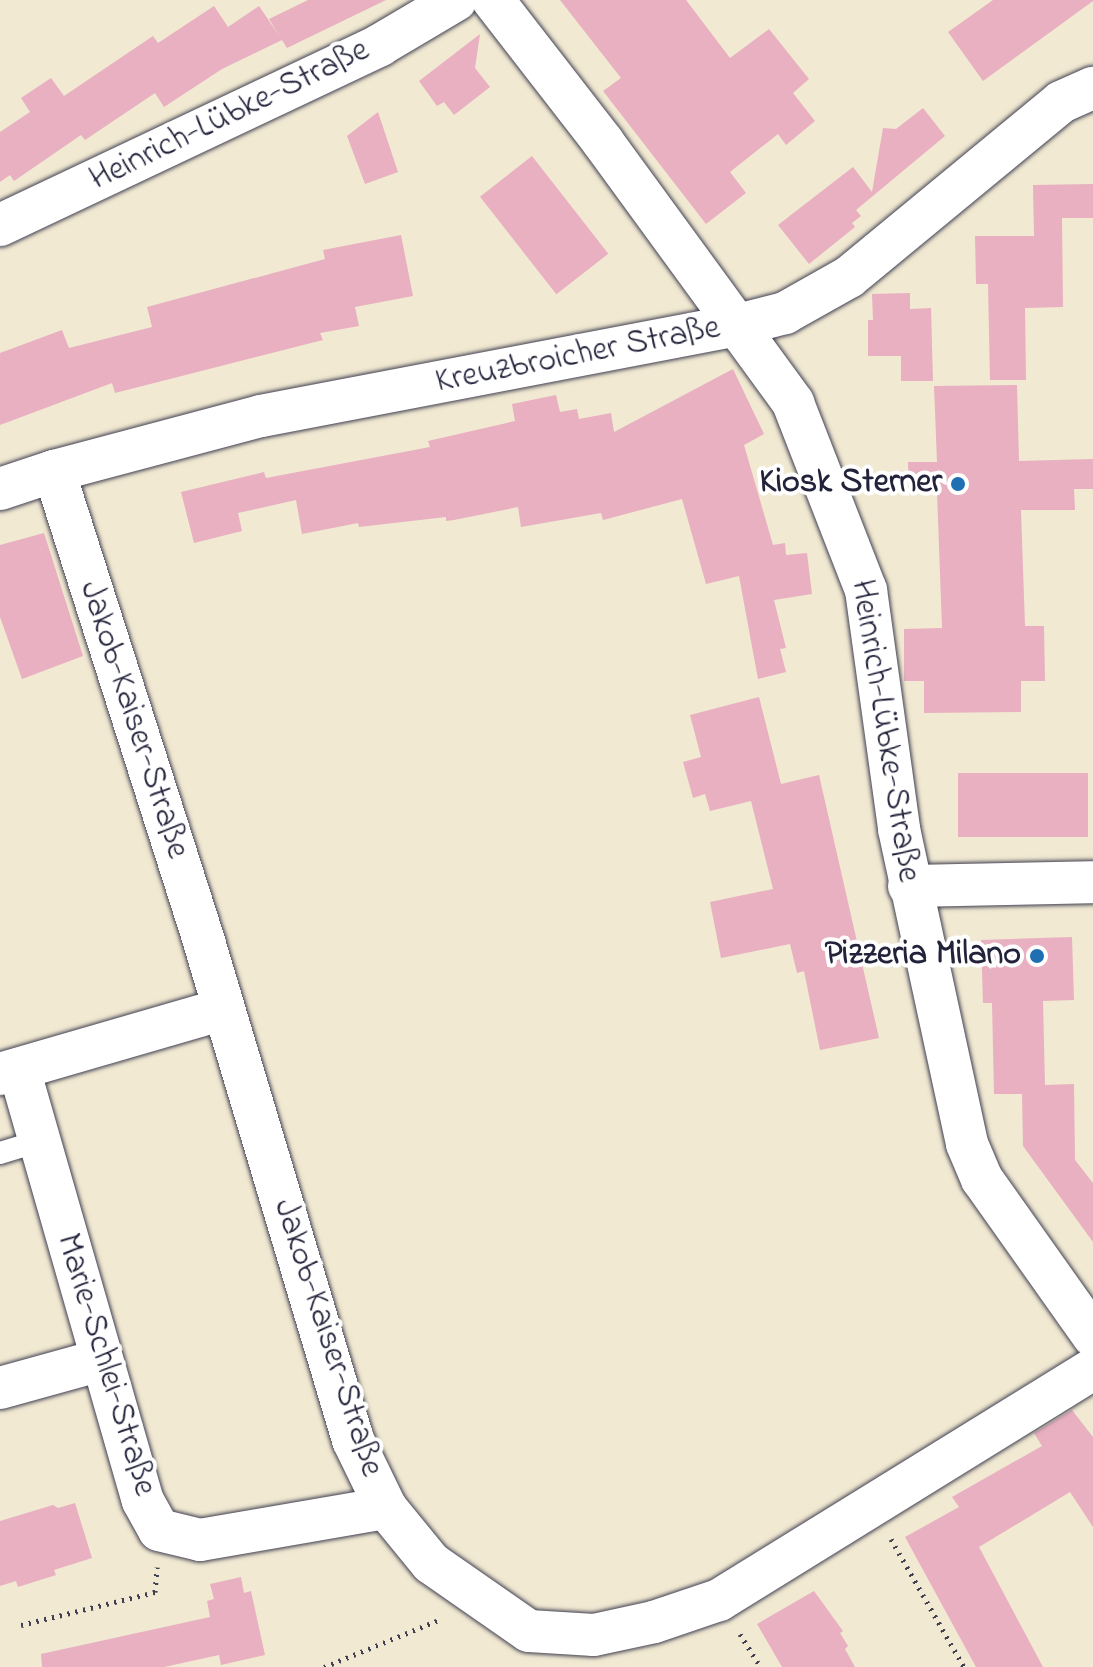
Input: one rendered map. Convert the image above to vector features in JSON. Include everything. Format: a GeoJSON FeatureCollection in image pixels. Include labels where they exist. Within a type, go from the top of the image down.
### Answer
{"type":"FeatureCollection","features":[{"type":"Feature","properties":{"kind":"street","name":"Heinrich-Lübke-Straße"},"geometry":{"type":"LineString","coordinates":[[0,225],[380,45],[456,0]]}},
{"type":"Feature","properties":{"kind":"street","name":"Heinrich-Lübke-Straße"},"geometry":{"type":"LineString","coordinates":[[493,0],[738,325],[793,403],[866,590],[909,886],[967,1144],[982,1179],[1093,1336]]}},
{"type":"Feature","properties":{"kind":"street","name":"Kreuzbroicher Straße"},"geometry":{"type":"LineString","coordinates":[[0,489],[54,471],[261,416],[738,325],[785,313],[849,277],[1061,102],[1093,88]]}},
{"type":"Feature","properties":{"kind":"street","name":"Jakob-Kaiser-Straße"},"geometry":{"type":"LineString","coordinates":[[54,471],[224,1009],[353,1440],[386,1508],[431,1563],[477,1599],[529,1631],[594,1635],[654,1622],[719,1600],[1093,1369]]}},
{"type":"Feature","properties":{"kind":"street"},"geometry":{"type":"LineString","coordinates":[[909,886],[1093,882]]}},
{"type":"Feature","properties":{"kind":"street","name":"Marie-Schlei-Straße"},"geometry":{"type":"LineString","coordinates":[[224,1009],[9,1071],[19,1147],[101,1360],[143,1501],[159,1530],[200,1540],[386,1508]]}},
{"type":"Feature","properties":{"kind":"street"},"geometry":{"type":"LineString","coordinates":[[0,1388],[101,1360]]}},
{"type":"Feature","properties":{"kind":"path"},"geometry":{"type":"LineString","coordinates":[[872,1506],[964,1667]]}},
{"type":"Feature","properties":{"kind":"path"},"geometry":{"type":"LineString","coordinates":[[21,1625],[155,1592],[159,1530]]}},
{"type":"Feature","properties":{"kind":"path"},"geometry":{"type":"LineString","coordinates":[[324,1667],[422,1630],[477,1599]]}},
{"type":"Feature","properties":{"kind":"building"},"geometry":{"type":"Polygon","coordinates":[[[308,0],[386,0],[287,48],[282,40],[222,69],[164,107],[155,93],[85,140],[81,135],[14,181],[10,175],[0,182],[0,132],[30,112],[21,98],[51,78],[64,96],[153,36],[158,43],[214,6],[228,27],[259,6],[280,37],[269,19],[308,0]]]}},
{"type":"Feature","properties":{"kind":"building"},"geometry":{"type":"Polygon","coordinates":[[[560,0],[686,0],[730,58],[769,29],[809,79],[793,93],[815,121],[786,145],[778,134],[730,172],[746,193],[706,224],[603,91],[621,78],[560,0]]]}},
{"type":"Feature","properties":{"kind":"building"},"geometry":{"type":"Polygon","coordinates":[[[993,0],[1093,1],[983,81],[948,32],[993,0]]]}},
{"type":"Feature","properties":{"kind":"building"},"geometry":{"type":"Polygon","coordinates":[[[480,34],[475,68],[490,87],[454,115],[444,102],[437,106],[419,81],[480,34]]]}},
{"type":"Feature","properties":{"kind":"building"},"geometry":{"type":"Polygon","coordinates":[[[923,108],[945,136],[856,210],[861,216],[852,223],[855,227],[809,264],[778,225],[853,167],[872,192],[883,128],[896,129],[923,108]]]}},
{"type":"Feature","properties":{"kind":"building"},"geometry":{"type":"Polygon","coordinates":[[[378,112],[398,172],[365,184],[347,136],[378,112]]]}},
{"type":"Feature","properties":{"kind":"building"},"geometry":{"type":"Polygon","coordinates":[[[532,156],[608,254],[556,294],[480,197],[532,156]]]}},
{"type":"Feature","properties":{"kind":"building"},"geometry":{"type":"Polygon","coordinates":[[[1093,184],[1093,218],[1062,218],[1063,307],[1025,308],[1026,380],[990,380],[988,284],[976,284],[975,236],[1034,236],[1033,185],[1093,184]]]}},
{"type":"Feature","properties":{"kind":"building"},"geometry":{"type":"Polygon","coordinates":[[[401,235],[413,296],[355,307],[359,326],[320,333],[323,340],[115,393],[112,383],[0,425],[0,353],[62,330],[69,348],[152,327],[147,307],[325,259],[323,250],[401,235]]]}},
{"type":"Feature","properties":{"kind":"building"},"geometry":{"type":"Polygon","coordinates":[[[910,293],[910,309],[931,308],[933,381],[901,381],[901,356],[868,356],[868,320],[873,320],[872,294],[910,293]]]}},
{"type":"Feature","properties":{"kind":"building"},"geometry":{"type":"Polygon","coordinates":[[[733,369],[764,434],[744,445],[773,545],[785,543],[786,555],[807,553],[812,594],[774,600],[786,648],[780,649],[786,672],[758,679],[739,576],[706,584],[682,499],[603,520],[601,513],[521,527],[518,507],[446,521],[446,517],[359,527],[358,523],[302,534],[296,500],[238,513],[242,531],[194,543],[181,492],[264,472],[266,478],[430,447],[428,441],[515,421],[512,404],[556,395],[560,412],[577,409],[579,419],[611,413],[614,432],[733,369]]]}},
{"type":"Feature","properties":{"kind":"building"},"geometry":{"type":"Polygon","coordinates":[[[1017,385],[1019,461],[1093,459],[1093,489],[1074,489],[1075,510],[1021,510],[1025,626],[1044,626],[1045,681],[1021,681],[1021,712],[924,713],[924,681],[904,681],[904,629],[942,628],[937,492],[909,492],[908,462],[937,462],[934,386],[1017,385]]]}},
{"type":"Feature","properties":{"kind":"building"},"geometry":{"type":"Polygon","coordinates":[[[44,533],[83,656],[22,679],[0,617],[0,545],[44,533]]]}},
{"type":"Feature","properties":{"kind":"building"},"geometry":{"type":"Polygon","coordinates":[[[759,697],[781,784],[819,775],[879,1038],[820,1050],[804,971],[797,973],[790,944],[721,958],[710,902],[773,889],[751,801],[710,811],[705,794],[693,798],[683,762],[701,757],[690,715],[759,697]]]}},
{"type":"Feature","properties":{"kind":"building"},"geometry":{"type":"Polygon","coordinates":[[[958,773],[1088,773],[1088,837],[958,837],[958,773]]]}},
{"type":"Feature","properties":{"kind":"building"},"geometry":{"type":"Polygon","coordinates":[[[1072,937],[1074,1000],[1043,1001],[1045,1085],[1074,1084],[1075,1160],[1093,1183],[1093,1242],[1023,1146],[1022,1094],[994,1094],[992,1003],[983,1003],[981,940],[1072,937]]]}},
{"type":"Feature","properties":{"kind":"building"},"geometry":{"type":"Polygon","coordinates":[[[1072,1410],[1093,1437],[1093,1527],[1070,1492],[979,1547],[1043,1667],[976,1667],[905,1537],[959,1507],[952,1497],[1042,1446],[1034,1433],[1072,1410]]]}},
{"type":"Feature","properties":{"kind":"building"},"geometry":{"type":"Polygon","coordinates":[[[75,1503],[92,1558],[54,1570],[56,1575],[18,1587],[16,1581],[0,1586],[0,1521],[53,1505],[58,1508],[75,1503]]]}},
{"type":"Feature","properties":{"kind":"building"},"geometry":{"type":"Polygon","coordinates":[[[241,1577],[244,1593],[251,1591],[265,1655],[221,1665],[219,1655],[164,1667],[42,1667],[41,1654],[210,1617],[207,1601],[214,1599],[210,1584],[241,1577]]]}},
{"type":"Feature","properties":{"kind":"building"},"geometry":{"type":"Polygon","coordinates":[[[814,1591],[843,1631],[840,1633],[848,1646],[845,1649],[855,1667],[782,1667],[757,1624],[814,1591]]]}},
{"type":"Feature","properties":{"kind":"place","name":"Kiosk Sterner"},"geometry":{"type":"Point","coordinates":[958,484]}},
{"type":"Feature","properties":{"kind":"place","name":"Pizzeria Milano"},"geometry":{"type":"Point","coordinates":[1037,956]}}]}
